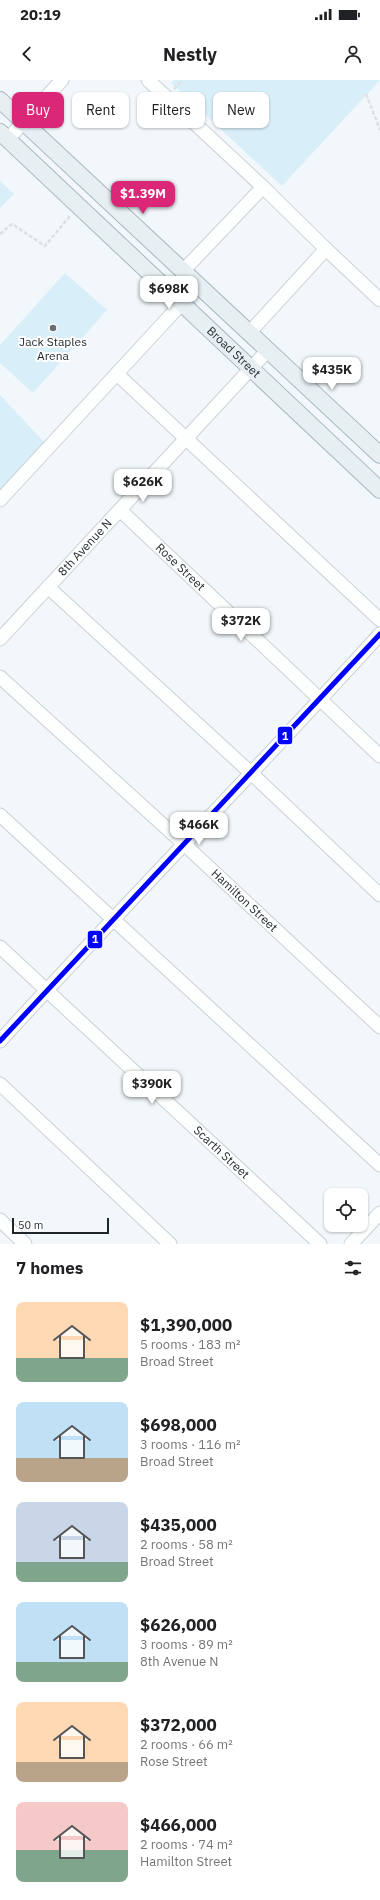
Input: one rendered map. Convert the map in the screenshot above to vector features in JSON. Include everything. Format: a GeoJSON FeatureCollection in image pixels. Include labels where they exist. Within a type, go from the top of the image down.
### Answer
{"type":"FeatureCollection","features":[{"type":"Feature","properties":{"kind":"main road","name":"Broad Street"},"geometry":{"type":"LineString","coordinates":[[0,100],[12,111]]}},
{"type":"Feature","properties":{"kind":"main road","name":"Broad Street"},"geometry":{"type":"LineString","coordinates":[[30,128],[380,455]]}},
{"type":"Feature","properties":{"kind":"main road","name":"Broad Street"},"geometry":{"type":"LineString","coordinates":[[4,136],[380,490]]}},
{"type":"Feature","properties":{"kind":"street"},"geometry":{"type":"LineString","coordinates":[[51,92],[62,80]]}},
{"type":"Feature","properties":{"kind":"street"},"geometry":{"type":"LineString","coordinates":[[148,80],[263,187],[380,300]]}},
{"type":"Feature","properties":{"kind":"street"},"geometry":{"type":"LineString","coordinates":[[4,136],[15,128]]}},
{"type":"Feature","properties":{"kind":"street"},"geometry":{"type":"LineString","coordinates":[[183,271],[263,187]]}},
{"type":"Feature","properties":{"kind":"street"},"geometry":{"type":"LineString","coordinates":[[249,333],[326,249]]}},
{"type":"Feature","properties":{"kind":"street"},"geometry":{"type":"LineString","coordinates":[[0,500],[182,303]]}},
{"type":"Feature","properties":{"kind":"street","name":"8th Avenue N"},"geometry":{"type":"LineString","coordinates":[[0,639],[268,350]]}},
{"type":"Feature","properties":{"kind":"street"},"geometry":{"type":"LineString","coordinates":[[117,374],[380,620]]}},
{"type":"Feature","properties":{"kind":"street","name":"Rose Street"},"geometry":{"type":"LineString","coordinates":[[120,510],[380,756]]}},
{"type":"Feature","properties":{"kind":"street"},"geometry":{"type":"LineString","coordinates":[[48,588],[252,774],[380,895]]}},
{"type":"Feature","properties":{"kind":"street"},"geometry":{"type":"LineString","coordinates":[[0,1041],[184,844],[252,774],[380,634]]}},
{"type":"Feature","properties":{"kind":"street","name":"Hamilton Street"},"geometry":{"type":"LineString","coordinates":[[0,677],[184,844],[380,1027]]}},
{"type":"Feature","properties":{"kind":"street"},"geometry":{"type":"LineString","coordinates":[[0,815],[380,1165]]}},
{"type":"Feature","properties":{"kind":"street","name":"Scarth Street"},"geometry":{"type":"LineString","coordinates":[[0,947],[320,1244]]}},
{"type":"Feature","properties":{"kind":"street"},"geometry":{"type":"LineString","coordinates":[[0,1084],[170,1244]]}},
{"type":"Feature","properties":{"kind":"street"},"geometry":{"type":"LineString","coordinates":[[351,1244],[380,1213]]}},
{"type":"Feature","properties":{"kind":"street"},"geometry":{"type":"LineString","coordinates":[[0,1220],[26,1244]]}},
{"type":"Feature","properties":{"kind":"path"},"geometry":{"type":"LineString","coordinates":[[366,94],[380,130]]}},
{"type":"Feature","properties":{"kind":"path"},"geometry":{"type":"LineString","coordinates":[[0,234],[12,224],[45,246],[79,206]]}},
{"type":"Feature","properties":{"kind":"shaded area"},"geometry":{"type":"Polygon","coordinates":[[[174,80],[380,80],[282,186],[219,128],[269,128],[269,92],[213,92],[213,122],[205,115],[205,92],[181,92],[171,83],[174,80]]]}},
{"type":"Feature","properties":{"kind":"shaded area"},"geometry":{"type":"Polygon","coordinates":[[[0,181],[14,194],[0,208],[0,181]]]}},
{"type":"Feature","properties":{"kind":"shaded area","name":"Jack Staples Arena"},"geometry":{"type":"Polygon","coordinates":[[[65,273],[107,310],[33,393],[0,363],[0,345],[65,273]]]}},
{"type":"Feature","properties":{"kind":"shaded area"},"geometry":{"type":"Polygon","coordinates":[[[0,395],[45,443],[0,490],[0,395]]]}},
{"type":"Feature","properties":{"kind":"transit line","name":"1"},"geometry":{"type":"LineString","coordinates":[[0,1041],[380,634]]}},
{"type":"Feature","properties":{"kind":"place","name":"Jack Staples Arena"},"geometry":{"type":"Point","coordinates":[53,328]}}]}
